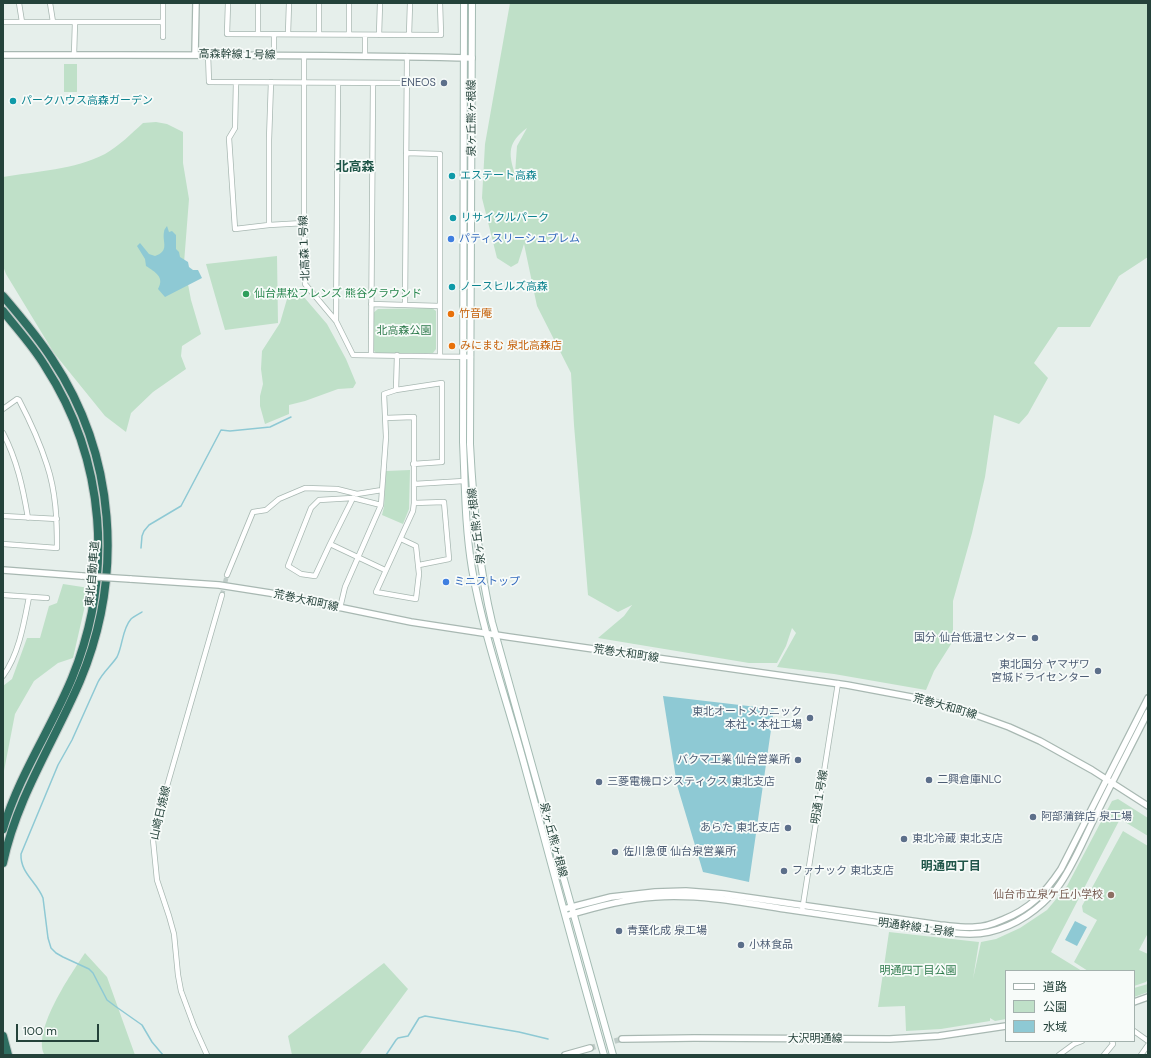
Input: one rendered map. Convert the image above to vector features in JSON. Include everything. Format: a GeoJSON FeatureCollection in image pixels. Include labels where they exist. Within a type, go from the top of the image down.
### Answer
{"type":"FeatureCollection","features":[{"type":"Feature","properties":{"kind":"highway","name":"東北自動車道"},"geometry":{"type":"LineString","coordinates":[[3,296],[52,359],[79,408],[89,431],[100,469],[108,524],[105,590],[98,629],[90,655],[68,707],[25,795],[15,821],[3,863]]}},
{"type":"Feature","properties":{"kind":"highway","name":"東北自動車道"},"geometry":{"type":"LineString","coordinates":[[3,311],[45,366],[63,397],[79,434],[86,452],[94,487],[98,529],[98,554],[91,619],[82,650],[71,679],[16,793],[3,829]]}},
{"type":"Feature","properties":{"kind":"highway"},"geometry":{"type":"LineString","coordinates":[[3,1036],[8,1055]]}},
{"type":"Feature","properties":{"kind":"highway"},"geometry":{"type":"LineString","coordinates":[[3,1050],[4,1055]]}},
{"type":"Feature","properties":{"kind":"main road","name":"泉ヶ丘熊ヶ根線"},"geometry":{"type":"LineString","coordinates":[[464,3],[463,442],[467,529],[472,569],[487,634],[526,768],[604,1055]]}},
{"type":"Feature","properties":{"kind":"main road","name":"泉ヶ丘熊ヶ根線"},"geometry":{"type":"LineString","coordinates":[[472,3],[470,444],[472,492],[476,528],[489,608],[496,636],[613,1055]]}},
{"type":"Feature","properties":{"kind":"street"},"geometry":{"type":"LineString","coordinates":[[19,3],[22,22]]}},
{"type":"Feature","properties":{"kind":"street"},"geometry":{"type":"LineString","coordinates":[[50,3],[53,22]]}},
{"type":"Feature","properties":{"kind":"street"},"geometry":{"type":"LineString","coordinates":[[163,3],[163,37]]}},
{"type":"Feature","properties":{"kind":"street"},"geometry":{"type":"LineString","coordinates":[[196,3],[196,54]]}},
{"type":"Feature","properties":{"kind":"street"},"geometry":{"type":"LineString","coordinates":[[228,3],[228,34],[441,35],[440,3]]}},
{"type":"Feature","properties":{"kind":"street"},"geometry":{"type":"LineString","coordinates":[[258,3],[258,34]]}},
{"type":"Feature","properties":{"kind":"street"},"geometry":{"type":"LineString","coordinates":[[288,34],[289,3]]}},
{"type":"Feature","properties":{"kind":"street"},"geometry":{"type":"LineString","coordinates":[[319,3],[319,34]]}},
{"type":"Feature","properties":{"kind":"street"},"geometry":{"type":"LineString","coordinates":[[349,3],[349,35]]}},
{"type":"Feature","properties":{"kind":"street"},"geometry":{"type":"LineString","coordinates":[[379,35],[380,3]]}},
{"type":"Feature","properties":{"kind":"street"},"geometry":{"type":"LineString","coordinates":[[409,35],[410,3]]}},
{"type":"Feature","properties":{"kind":"street"},"geometry":{"type":"LineString","coordinates":[[3,22],[163,22]]}},
{"type":"Feature","properties":{"kind":"street"},"geometry":{"type":"LineString","coordinates":[[74,55],[75,22]]}},
{"type":"Feature","properties":{"kind":"street"},"geometry":{"type":"LineString","coordinates":[[274,34],[274,55]]}},
{"type":"Feature","properties":{"kind":"street"},"geometry":{"type":"LineString","coordinates":[[365,35],[365,56]]}},
{"type":"Feature","properties":{"kind":"street"},"geometry":{"type":"LineString","coordinates":[[208,54],[209,82],[407,83]]}},
{"type":"Feature","properties":{"kind":"street","name":"高森幹線１号線"},"geometry":{"type":"LineString","coordinates":[[3,55],[208,54],[472,58]]}},
{"type":"Feature","properties":{"kind":"street","name":"北高森１号線"},"geometry":{"type":"LineString","coordinates":[[304,56],[305,284],[336,321],[353,354],[471,357]]}},
{"type":"Feature","properties":{"kind":"street"},"geometry":{"type":"LineString","coordinates":[[405,305],[407,56]]}},
{"type":"Feature","properties":{"kind":"street"},"geometry":{"type":"LineString","coordinates":[[236,82],[235,128],[229,138],[235,229],[304,223]]}},
{"type":"Feature","properties":{"kind":"street"},"geometry":{"type":"LineString","coordinates":[[269,225],[271,82]]}},
{"type":"Feature","properties":{"kind":"street"},"geometry":{"type":"LineString","coordinates":[[336,321],[338,83]]}},
{"type":"Feature","properties":{"kind":"street"},"geometry":{"type":"LineString","coordinates":[[371,355],[373,84]]}},
{"type":"Feature","properties":{"kind":"street"},"geometry":{"type":"LineString","coordinates":[[406,153],[440,154],[440,356]]}},
{"type":"Feature","properties":{"kind":"street"},"geometry":{"type":"LineString","coordinates":[[371,304],[440,306]]}},
{"type":"Feature","properties":{"kind":"street"},"geometry":{"type":"LineString","coordinates":[[396,390],[397,355]]}},
{"type":"Feature","properties":{"kind":"street"},"geometry":{"type":"LineString","coordinates":[[340,608],[345,587],[381,505],[386,438],[384,394],[396,390],[442,383],[442,462],[413,464]]}},
{"type":"Feature","properties":{"kind":"street"},"geometry":{"type":"LineString","coordinates":[[3,408],[19,400],[30,421],[48,466],[53,487],[57,519],[57,548],[3,544]]}},
{"type":"Feature","properties":{"kind":"street"},"geometry":{"type":"LineString","coordinates":[[385,418],[414,417],[414,503],[413,511],[376,592],[416,598],[420,574],[416,546],[401,539]]}},
{"type":"Feature","properties":{"kind":"street"},"geometry":{"type":"LineString","coordinates":[[3,432],[14,456],[21,477],[28,518]]}},
{"type":"Feature","properties":{"kind":"street"},"geometry":{"type":"LineString","coordinates":[[414,484],[464,481]]}},
{"type":"Feature","properties":{"kind":"street"},"geometry":{"type":"LineString","coordinates":[[227,575],[253,512],[266,510],[279,498],[305,488],[337,490],[357,494],[382,490]]}},
{"type":"Feature","properties":{"kind":"street"},"geometry":{"type":"LineString","coordinates":[[353,498],[315,576],[301,574],[288,566],[311,508],[319,500],[353,498],[381,505]]}},
{"type":"Feature","properties":{"kind":"street"},"geometry":{"type":"LineString","coordinates":[[414,503],[444,502],[449,559],[419,565]]}},
{"type":"Feature","properties":{"kind":"street"},"geometry":{"type":"LineString","coordinates":[[3,516],[57,519]]}},
{"type":"Feature","properties":{"kind":"street"},"geometry":{"type":"LineString","coordinates":[[330,544],[385,570]]}},
{"type":"Feature","properties":{"kind":"street","name":"荒巻大和町線"},"geometry":{"type":"LineString","coordinates":[[3,570],[219,585],[270,593],[411,622],[496,636],[838,683],[927,700],[1009,727],[1040,741],[1092,770],[1148,806]]}},
{"type":"Feature","properties":{"kind":"street"},"geometry":{"type":"LineString","coordinates":[[3,595],[47,598]]}},
{"type":"Feature","properties":{"kind":"street","name":"山崎日焼線"},"geometry":{"type":"LineString","coordinates":[[207,1055],[181,991],[174,934],[157,880],[153,840],[163,800],[222,595]]}},
{"type":"Feature","properties":{"kind":"street"},"geometry":{"type":"LineString","coordinates":[[3,676],[19,639],[25,619],[29,597]]}},
{"type":"Feature","properties":{"kind":"street","name":"明通１号線"},"geometry":{"type":"LineString","coordinates":[[802,908],[838,683]]}},
{"type":"Feature","properties":{"kind":"street"},"geometry":{"type":"LineString","coordinates":[[564,909],[611,898],[655,892],[686,891],[724,894],[802,908],[940,926],[973,928],[987,926],[1017,914],[1033,903],[1049,887],[1057,875],[1148,698]]}},
{"type":"Feature","properties":{"kind":"street","name":"明通幹線１号線"},"geometry":{"type":"LineString","coordinates":[[566,916],[611,903],[655,897],[685,897],[802,908],[962,934],[988,932],[1009,925],[1027,915],[1041,904],[1058,887],[1073,862],[1148,712]]}},
{"type":"Feature","properties":{"kind":"street"},"geometry":{"type":"LineString","coordinates":[[1135,1002],[1148,997]]}},
{"type":"Feature","properties":{"kind":"street","name":"大沢明通線"},"geometry":{"type":"LineString","coordinates":[[622,1040],[694,1038],[890,1039],[938,1036],[1005,1026]]}},
{"type":"Feature","properties":{"kind":"street"},"geometry":{"type":"LineString","coordinates":[[1135,1032],[1148,1041]]}},
{"type":"Feature","properties":{"kind":"street"},"geometry":{"type":"LineString","coordinates":[[1058,1055],[1079,1042]]}},
{"type":"Feature","properties":{"kind":"street"},"geometry":{"type":"LineString","coordinates":[[1104,1055],[1113,1044],[1112,1042]]}},
{"type":"Feature","properties":{"kind":"street"},"geometry":{"type":"LineString","coordinates":[[1141,1055],[1148,1045]]}},
{"type":"Feature","properties":{"kind":"street"},"geometry":{"type":"LineString","coordinates":[[565,1055],[577,1053],[590,1048]]}},
{"type":"Feature","properties":{"kind":"green space"},"geometry":{"type":"Polygon","coordinates":[[[510,3],[1148,3],[1148,257],[1119,276],[1090,327],[1058,327],[1034,363],[1048,378],[1028,414],[1019,424],[994,415],[985,477],[972,533],[953,601],[953,641],[934,671],[926,690],[834,674],[777,667],[796,633],[792,628],[786,646],[777,663],[749,663],[598,638],[624,616],[632,605],[618,612],[588,595],[571,373],[537,306],[524,244],[518,263],[511,267],[497,258],[482,198],[485,144],[510,3]],[[527,128],[516,138],[511,148],[511,160],[515,174],[517,146],[527,128]]]}},
{"type":"Feature","properties":{"kind":"green space"},"geometry":{"type":"Polygon","coordinates":[[[64,64],[77,64],[77,92],[64,92],[64,64]]]}},
{"type":"Feature","properties":{"kind":"green space"},"geometry":{"type":"Polygon","coordinates":[[[156,122],[167,124],[183,132],[183,163],[189,199],[184,263],[191,300],[201,334],[182,346],[181,356],[186,369],[153,392],[131,413],[126,432],[105,416],[54,353],[6,274],[3,266],[3,177],[81,164],[105,154],[125,140],[143,123],[156,122]]]}},
{"type":"Feature","properties":{"kind":"green space","name":"仙台黒松フレンズ 熊谷グラウンド"},"geometry":{"type":"Polygon","coordinates":[[[277,256],[278,323],[225,330],[206,264],[277,256]]]}},
{"type":"Feature","properties":{"kind":"green space"},"geometry":{"type":"Polygon","coordinates":[[[303,296],[327,324],[346,359],[356,383],[353,388],[338,389],[289,405],[289,414],[265,424],[260,406],[260,396],[263,384],[261,369],[262,351],[280,323],[287,299],[303,296]]]}},
{"type":"Feature","properties":{"kind":"green space","name":"北高森公園"},"geometry":{"type":"Polygon","coordinates":[[[432,308],[436,311],[436,349],[433,353],[376,353],[373,350],[373,313],[378,309],[432,308]]]}},
{"type":"Feature","properties":{"kind":"green space"},"geometry":{"type":"Polygon","coordinates":[[[410,470],[409,509],[403,524],[382,515],[384,507],[386,471],[410,470]]]}},
{"type":"Feature","properties":{"kind":"green space"},"geometry":{"type":"Polygon","coordinates":[[[63,584],[89,588],[73,658],[58,663],[34,681],[15,714],[3,776],[3,686],[12,679],[27,638],[40,638],[49,606],[57,603],[63,584]]]}},
{"type":"Feature","properties":{"kind":"green space","name":"明通四丁目公園"},"geometry":{"type":"Polygon","coordinates":[[[1118,799],[1148,818],[1148,836],[1120,819],[1051,952],[1080,970],[1005,970],[1005,1019],[995,1021],[990,1018],[990,1021],[941,1029],[906,1031],[905,1006],[878,1007],[889,932],[979,942],[973,979],[981,942],[996,939],[1020,928],[1047,910],[1067,886],[1112,801],[1118,799]]]}},
{"type":"Feature","properties":{"kind":"green space","name":"仙台市立泉ケ丘小学校"},"geometry":{"type":"Polygon","coordinates":[[[1123,831],[1148,846],[1148,933],[1139,950],[1148,954],[1148,979],[1146,982],[1135,986],[1135,970],[1086,970],[1074,962],[1097,920],[1083,912],[1082,906],[1123,831]]]}},
{"type":"Feature","properties":{"kind":"green space"},"geometry":{"type":"Polygon","coordinates":[[[85,953],[107,977],[135,1055],[44,1054],[42,1043],[48,1017],[71,974],[85,953]]]}},
{"type":"Feature","properties":{"kind":"green space"},"geometry":{"type":"Polygon","coordinates":[[[384,963],[408,989],[359,1055],[292,1055],[288,1036],[384,963]]]}},
{"type":"Feature","properties":{"kind":"green space"},"geometry":{"type":"Polygon","coordinates":[[[1148,984],[1148,992],[1135,997],[1135,988],[1148,984]]]}},
{"type":"Feature","properties":{"kind":"water"},"geometry":{"type":"Polygon","coordinates":[[[167,226],[169,232],[172,231],[176,235],[176,249],[179,252],[180,257],[188,262],[189,267],[193,270],[198,270],[202,278],[165,297],[158,289],[160,285],[160,278],[146,266],[145,259],[137,246],[140,243],[149,254],[155,256],[160,254],[164,249],[164,231],[167,226]]]}},
{"type":"Feature","properties":{"kind":"water"},"geometry":{"type":"Polygon","coordinates":[[[663,696],[774,709],[749,882],[703,872],[677,785],[663,696]]]}},
{"type":"Feature","properties":{"kind":"water"},"geometry":{"type":"Polygon","coordinates":[[[1075,921],[1087,927],[1077,946],[1065,940],[1075,921]]]}},
{"type":"Feature","properties":{"kind":"waterway"},"geometry":{"type":"LineString","coordinates":[[141,548],[142,536],[149,525],[181,506],[221,430],[230,431],[270,427],[291,417]]}},
{"type":"Feature","properties":{"kind":"waterway"},"geometry":{"type":"LineString","coordinates":[[142,612],[132,618],[128,623],[117,657],[98,682],[72,740],[58,765],[21,854],[21,861],[23,867],[43,898],[48,938],[51,948],[63,957],[89,969],[93,973],[107,1000],[142,1025],[152,1042],[163,1055]]}},
{"type":"Feature","properties":{"kind":"waterway"},"geometry":{"type":"LineString","coordinates":[[386,1055],[396,1040],[398,1038],[408,1036],[419,1018],[425,1016],[519,1032],[548,1039]]}},
{"type":"Feature","properties":{"kind":"tunnel"},"geometry":{"type":"LineString","coordinates":[[222,595],[227,575]]}},
{"type":"Feature","properties":{"kind":"tunnel"},"geometry":{"type":"LineString","coordinates":[[590,1048],[622,1039]]}},
{"type":"Feature","properties":{"kind":"place","name":"ENEOS"},"geometry":{"type":"Point","coordinates":[444,83]}},
{"type":"Feature","properties":{"kind":"place","name":"パークハウス高森ガーデン"},"geometry":{"type":"Point","coordinates":[13,101]}},
{"type":"Feature","properties":{"kind":"place","name":"エステート高森"},"geometry":{"type":"Point","coordinates":[452,176]}},
{"type":"Feature","properties":{"kind":"place","name":"リサイクルパーク"},"geometry":{"type":"Point","coordinates":[453,218]}},
{"type":"Feature","properties":{"kind":"place","name":"パティスリーシュプレム"},"geometry":{"type":"Point","coordinates":[451,239]}},
{"type":"Feature","properties":{"kind":"place","name":"ノースヒルズ高森"},"geometry":{"type":"Point","coordinates":[452,287]}},
{"type":"Feature","properties":{"kind":"place","name":"仙台黒松フレンズ 熊谷グラウンド"},"geometry":{"type":"Point","coordinates":[246,294]}},
{"type":"Feature","properties":{"kind":"place","name":"竹音庵"},"geometry":{"type":"Point","coordinates":[451,314]}},
{"type":"Feature","properties":{"kind":"place","name":"みにまむ 泉北高森店"},"geometry":{"type":"Point","coordinates":[452,346]}},
{"type":"Feature","properties":{"kind":"place","name":"ミニストップ"},"geometry":{"type":"Point","coordinates":[446,582]}},
{"type":"Feature","properties":{"kind":"place","name":"国分 仙台低温センター"},"geometry":{"type":"Point","coordinates":[1035,638]}},
{"type":"Feature","properties":{"kind":"place","name":"東北国分 ヤマザワ 宮城ドライセンター"},"geometry":{"type":"Point","coordinates":[1098,671]}},
{"type":"Feature","properties":{"kind":"place","name":"東北オートメカニック 本社・本社工場"},"geometry":{"type":"Point","coordinates":[810,718]}},
{"type":"Feature","properties":{"kind":"place","name":"バクマ工業 仙台営業所"},"geometry":{"type":"Point","coordinates":[798,760]}},
{"type":"Feature","properties":{"kind":"place","name":"二興倉庫NLC"},"geometry":{"type":"Point","coordinates":[929,780]}},
{"type":"Feature","properties":{"kind":"place","name":"三菱電機ロジスティクス 東北支店"},"geometry":{"type":"Point","coordinates":[599,782]}},
{"type":"Feature","properties":{"kind":"place","name":"阿部蒲鉾店 泉工場"},"geometry":{"type":"Point","coordinates":[1033,817]}},
{"type":"Feature","properties":{"kind":"place","name":"あらた 東北支店"},"geometry":{"type":"Point","coordinates":[788,828]}},
{"type":"Feature","properties":{"kind":"place","name":"東北冷蔵 東北支店"},"geometry":{"type":"Point","coordinates":[904,839]}},
{"type":"Feature","properties":{"kind":"place","name":"佐川急便 仙台泉営業所"},"geometry":{"type":"Point","coordinates":[615,852]}},
{"type":"Feature","properties":{"kind":"place","name":"ファナック 東北支店"},"geometry":{"type":"Point","coordinates":[784,871]}},
{"type":"Feature","properties":{"kind":"place","name":"仙台市立泉ケ丘小学校"},"geometry":{"type":"Point","coordinates":[1111,895]}},
{"type":"Feature","properties":{"kind":"place","name":"青葉化成 泉工場"},"geometry":{"type":"Point","coordinates":[619,931]}},
{"type":"Feature","properties":{"kind":"place","name":"小林食品"},"geometry":{"type":"Point","coordinates":[741,945]}},
{"type":"Feature","properties":{"kind":"district","name":"北高森"},"geometry":{"type":"Point","coordinates":[355,168]}},
{"type":"Feature","properties":{"kind":"district","name":"明通四丁目"},"geometry":{"type":"Point","coordinates":[951,867]}}]}
